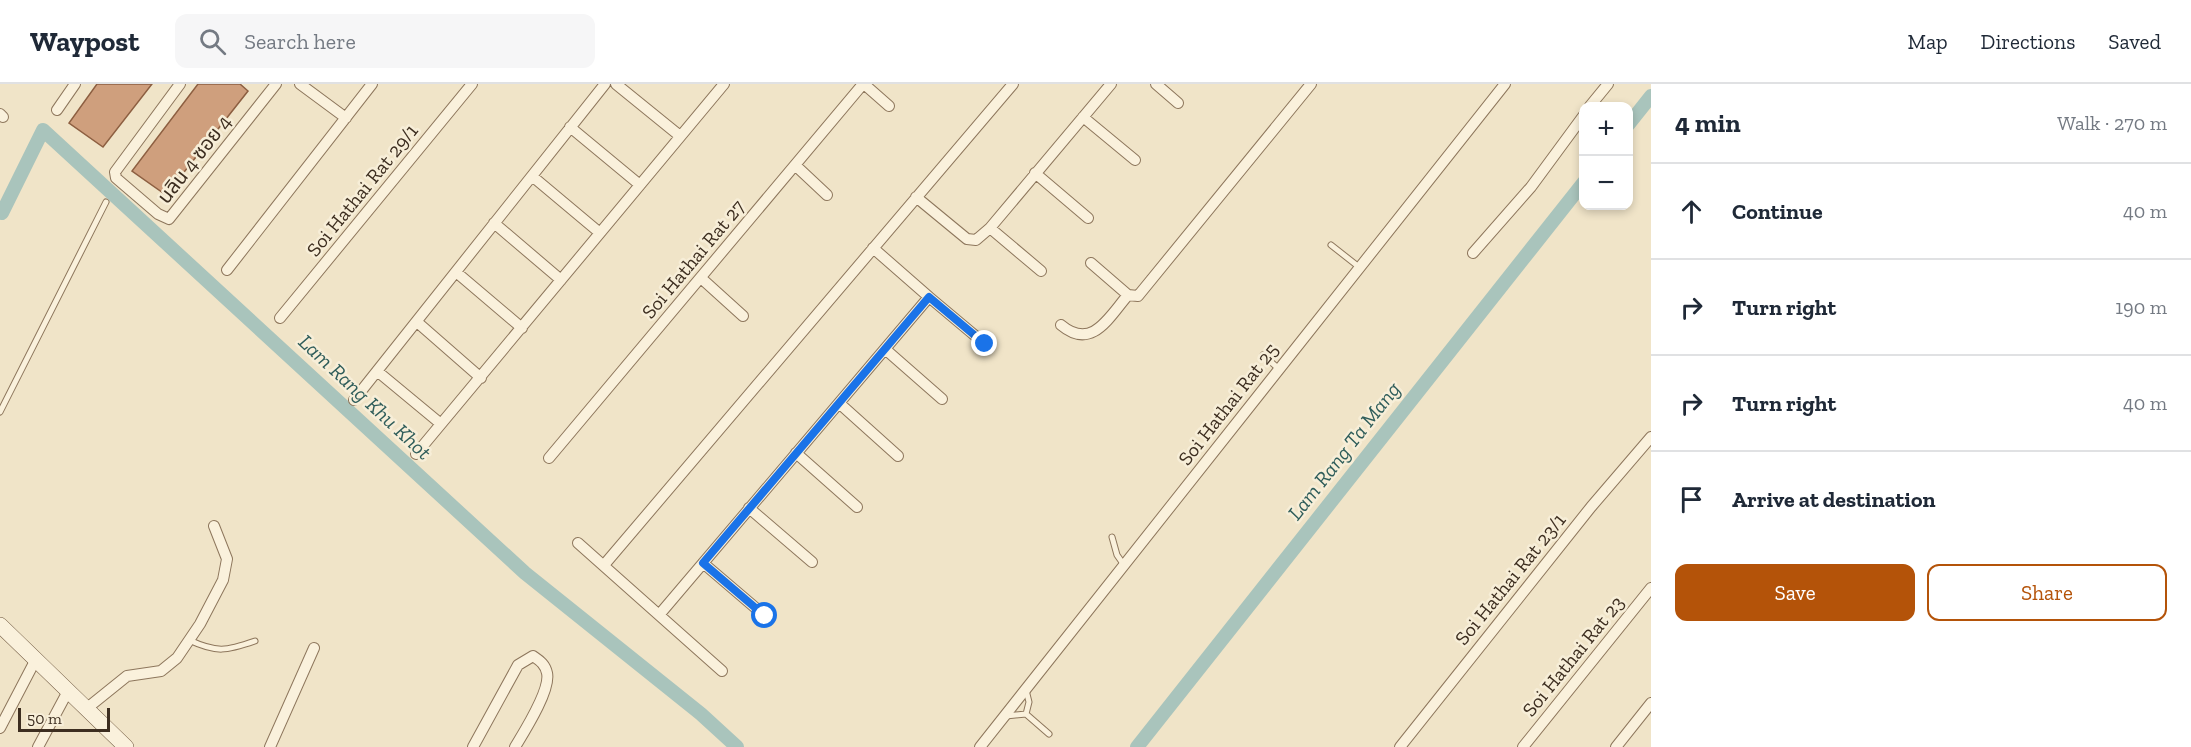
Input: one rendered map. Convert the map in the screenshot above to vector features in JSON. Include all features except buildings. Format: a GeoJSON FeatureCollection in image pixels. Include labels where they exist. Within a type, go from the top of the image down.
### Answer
{"type":"FeatureCollection","features":[{"type":"Feature","properties":{"kind":"street"},"geometry":{"type":"LineString","coordinates":[[57,110],[75,84]]}},
{"type":"Feature","properties":{"kind":"street","name":"นลิน 4 ซอย 4"},"geometry":{"type":"LineString","coordinates":[[180,84],[115,172],[116,178],[158,214],[169,219],[276,84]]}},
{"type":"Feature","properties":{"kind":"street"},"geometry":{"type":"LineString","coordinates":[[300,84],[346,118]]}},
{"type":"Feature","properties":{"kind":"street"},"geometry":{"type":"LineString","coordinates":[[227,270],[372,84]]}},
{"type":"Feature","properties":{"kind":"street","name":"Soi Hathai Rat 29/1"},"geometry":{"type":"LineString","coordinates":[[280,318],[472,84]]}},
{"type":"Feature","properties":{"kind":"street"},"geometry":{"type":"LineString","coordinates":[[354,400],[605,84]]}},
{"type":"Feature","properties":{"kind":"street"},"geometry":{"type":"LineString","coordinates":[[616,84],[680,136]]}},
{"type":"Feature","properties":{"kind":"street"},"geometry":{"type":"LineString","coordinates":[[864,84],[890,106]]}},
{"type":"Feature","properties":{"kind":"street","name":"Soi Hathai Rat 27"},"geometry":{"type":"LineString","coordinates":[[549,458],[864,84]]}},
{"type":"Feature","properties":{"kind":"street"},"geometry":{"type":"LineString","coordinates":[[604,565],[1012,84]]}},
{"type":"Feature","properties":{"kind":"street"},"geometry":{"type":"LineString","coordinates":[[916,197],[967,239],[976,240],[990,228],[1111,84]]}},
{"type":"Feature","properties":{"kind":"street"},"geometry":{"type":"LineString","coordinates":[[1156,84],[1178,103]]}},
{"type":"Feature","properties":{"kind":"street"},"geometry":{"type":"LineString","coordinates":[[1091,263],[1128,295],[1138,296],[1311,84]]}},
{"type":"Feature","properties":{"kind":"street","name":"Soi Hathai Rat 25"},"geometry":{"type":"LineString","coordinates":[[980,747],[1505,84]]}},
{"type":"Feature","properties":{"kind":"street"},"geometry":{"type":"LineString","coordinates":[[1593,102],[1608,84]]}},
{"type":"Feature","properties":{"kind":"street"},"geometry":{"type":"LineString","coordinates":[[416,454],[720,86]]}},
{"type":"Feature","properties":{"kind":"street"},"geometry":{"type":"LineString","coordinates":[[1083,117],[1135,160]]}},
{"type":"Feature","properties":{"kind":"street"},"geometry":{"type":"LineString","coordinates":[[1473,254],[1531,187],[1579,122]]}},
{"type":"Feature","properties":{"kind":"street"},"geometry":{"type":"LineString","coordinates":[[570,127],[639,185]]}},
{"type":"Feature","properties":{"kind":"street"},"geometry":{"type":"LineString","coordinates":[[795,165],[827,195]]}},
{"type":"Feature","properties":{"kind":"street"},"geometry":{"type":"LineString","coordinates":[[1035,173],[1088,218]]}},
{"type":"Feature","properties":{"kind":"street"},"geometry":{"type":"LineString","coordinates":[[532,176],[600,233]]}},
{"type":"Feature","properties":{"kind":"street"},"geometry":{"type":"LineString","coordinates":[[494,223],[561,280]]}},
{"type":"Feature","properties":{"kind":"street"},"geometry":{"type":"LineString","coordinates":[[990,228],[1041,271]]}},
{"type":"Feature","properties":{"kind":"street"},"geometry":{"type":"LineString","coordinates":[[873,249],[985,344]]}},
{"type":"Feature","properties":{"kind":"street"},"geometry":{"type":"LineString","coordinates":[[456,272],[522,328]]}},
{"type":"Feature","properties":{"kind":"street"},"geometry":{"type":"LineString","coordinates":[[701,278],[743,316]]}},
{"type":"Feature","properties":{"kind":"street"},"geometry":{"type":"LineString","coordinates":[[1061,325],[1070,332],[1085,336],[1096,332],[1128,295]]}},
{"type":"Feature","properties":{"kind":"street"},"geometry":{"type":"LineString","coordinates":[[659,615],[929,297]]}},
{"type":"Feature","properties":{"kind":"street"},"geometry":{"type":"LineString","coordinates":[[417,322],[481,378]]}},
{"type":"Feature","properties":{"kind":"street"},"geometry":{"type":"LineString","coordinates":[[885,350],[942,399]]}},
{"type":"Feature","properties":{"kind":"street"},"geometry":{"type":"LineString","coordinates":[[377,371],[441,424]]}},
{"type":"Feature","properties":{"kind":"street"},"geometry":{"type":"LineString","coordinates":[[839,403],[898,456]]}},
{"type":"Feature","properties":{"kind":"street","name":"Soi Hathai Rat 23/1"},"geometry":{"type":"LineString","coordinates":[[1400,747],[1591,507],[1651,437]]}},
{"type":"Feature","properties":{"kind":"street"},"geometry":{"type":"LineString","coordinates":[[796,453],[857,507]]}},
{"type":"Feature","properties":{"kind":"street"},"geometry":{"type":"LineString","coordinates":[[749,508],[812,562]]}},
{"type":"Feature","properties":{"kind":"street"},"geometry":{"type":"LineString","coordinates":[[86,709],[128,676],[161,671],[177,658],[223,580],[227,559],[214,526]]}},
{"type":"Feature","properties":{"kind":"street"},"geometry":{"type":"LineString","coordinates":[[578,543],[723,671]]}},
{"type":"Feature","properties":{"kind":"street"},"geometry":{"type":"LineString","coordinates":[[703,563],[765,616]]}},
{"type":"Feature","properties":{"kind":"street","name":"Soi Hathai Rat 23"},"geometry":{"type":"LineString","coordinates":[[1523,747],[1651,588]]}},
{"type":"Feature","properties":{"kind":"street"},"geometry":{"type":"LineString","coordinates":[[0,625],[126,747]]}},
{"type":"Feature","properties":{"kind":"street"},"geometry":{"type":"LineString","coordinates":[[270,747],[314,648]]}},
{"type":"Feature","properties":{"kind":"street"},"geometry":{"type":"LineString","coordinates":[[473,747],[518,664],[532,656],[543,663],[548,675],[545,690],[515,747]]}},
{"type":"Feature","properties":{"kind":"street"},"geometry":{"type":"LineString","coordinates":[[0,728],[36,659]]}},
{"type":"Feature","properties":{"kind":"street"},"geometry":{"type":"LineString","coordinates":[[38,747],[68,691]]}},
{"type":"Feature","properties":{"kind":"street"},"geometry":{"type":"LineString","coordinates":[[1616,747],[1651,703]]}},
{"type":"Feature","properties":{"kind":"lane"},"geometry":{"type":"LineString","coordinates":[[0,412],[106,202]]}},
{"type":"Feature","properties":{"kind":"lane"},"geometry":{"type":"LineString","coordinates":[[1331,244],[1359,267]]}},
{"type":"Feature","properties":{"kind":"lane"},"geometry":{"type":"LineString","coordinates":[[1263,355],[1279,369]]}},
{"type":"Feature","properties":{"kind":"lane"},"geometry":{"type":"LineString","coordinates":[[1112,537],[1117,555],[1124,565]]}},
{"type":"Feature","properties":{"kind":"lane"},"geometry":{"type":"LineString","coordinates":[[189,640],[209,650],[228,650],[255,641]]}},
{"type":"Feature","properties":{"kind":"lane"},"geometry":{"type":"LineString","coordinates":[[1026,689],[1029,702],[1026,714]]}},
{"type":"Feature","properties":{"kind":"lane"},"geometry":{"type":"LineString","coordinates":[[1004,716],[1026,714],[1049,734]]}},
{"type":"Feature","properties":{"kind":"waterway","name":"Lam Rang Ta Mang"},"geometry":{"type":"LineString","coordinates":[[1633,119],[1651,96]]}},
{"type":"Feature","properties":{"kind":"waterway","name":"Lam Rang Khu Khot"},"geometry":{"type":"LineString","coordinates":[[2,213],[43,130],[525,573],[701,714],[737,747]]}},
{"type":"Feature","properties":{"kind":"waterway","name":"Lam Rang Ta Mang"},"geometry":{"type":"LineString","coordinates":[[1137,747],[1579,188]]}},
{"type":"Feature","properties":{"kind":"route"},"geometry":{"type":"LineString","coordinates":[[765,616],[703,563],[929,297],[985,344]]}}]}
